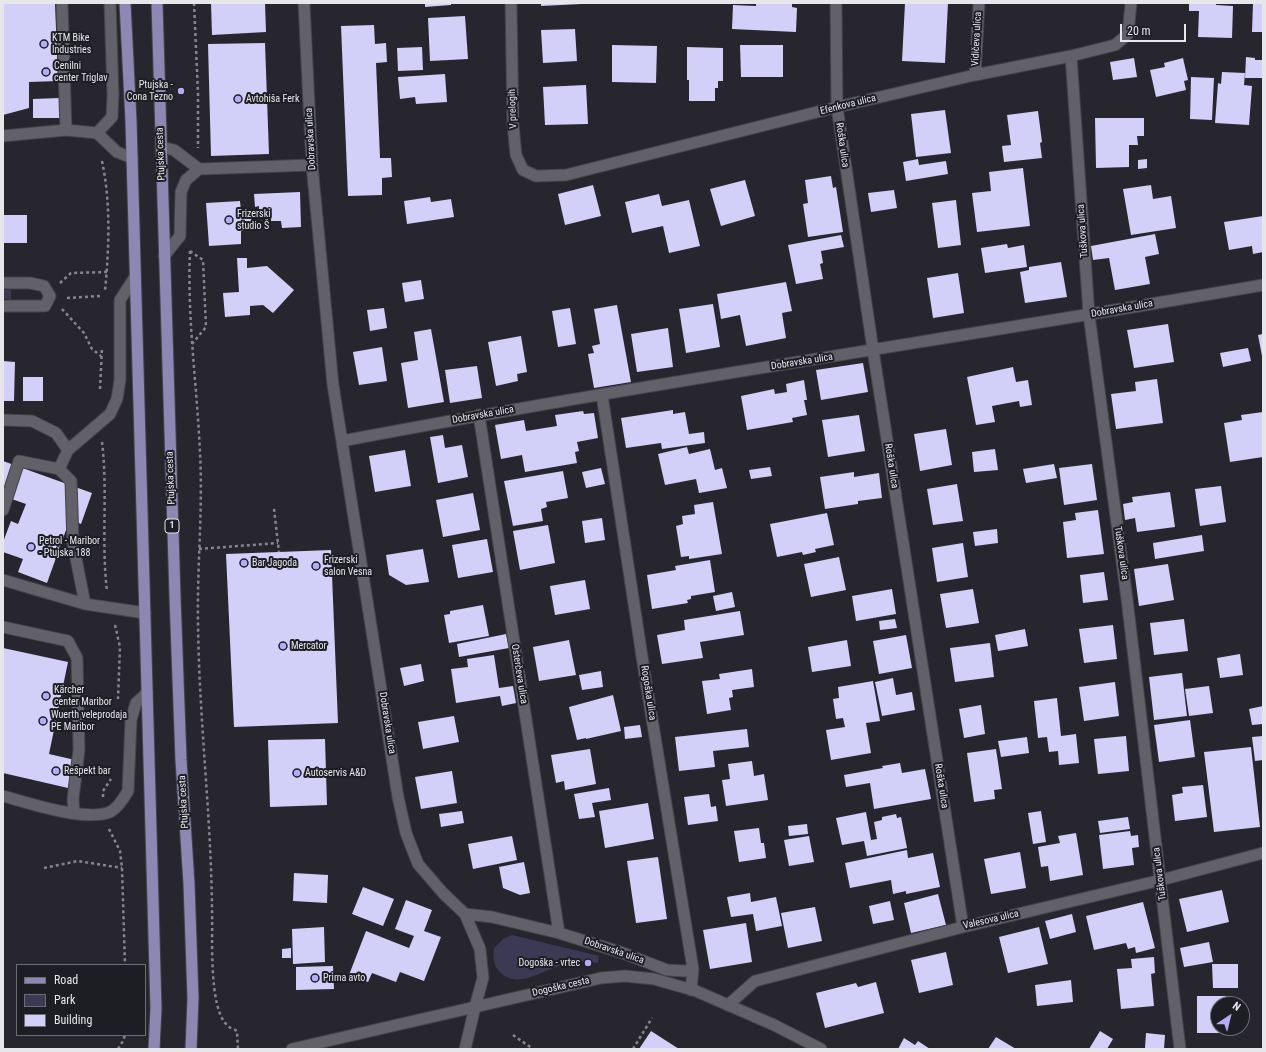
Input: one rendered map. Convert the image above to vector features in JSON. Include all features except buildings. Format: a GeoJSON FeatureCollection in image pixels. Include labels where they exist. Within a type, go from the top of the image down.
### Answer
{"type":"FeatureCollection","features":[{"type":"Feature","properties":{"kind":"main road"},"geometry":{"type":"LineString","coordinates":[[125,3],[132,158],[156,1008],[154,1049]]}},
{"type":"Feature","properties":{"kind":"main road","name":"Ptujska cesta"},"geometry":{"type":"LineString","coordinates":[[157,3],[175,597],[181,760],[189,884],[193,998],[191,1049]]}},
{"type":"Feature","properties":{"kind":"street"},"geometry":{"type":"LineString","coordinates":[[62,3],[66,130]]}},
{"type":"Feature","properties":{"kind":"street"},"geometry":{"type":"LineString","coordinates":[[97,133],[112,117],[113,95],[110,3]]}},
{"type":"Feature","properties":{"kind":"street","name":"Dobravska ulica"},"geometry":{"type":"LineString","coordinates":[[304,3],[312,165],[334,385],[398,797],[406,834],[418,864],[442,893],[465,914],[480,949],[483,978],[465,1049]]}},
{"type":"Feature","properties":{"kind":"street","name":"V prelogih"},"geometry":{"type":"LineString","coordinates":[[511,3],[513,124],[516,155],[523,170],[536,176],[566,175]]}},
{"type":"Feature","properties":{"kind":"street","name":"Roška ulica"},"geometry":{"type":"LineString","coordinates":[[836,3],[837,108],[873,350],[963,927]]}},
{"type":"Feature","properties":{"kind":"street","name":"Vidičeva ulica"},"geometry":{"type":"LineString","coordinates":[[975,75],[979,3]]}},
{"type":"Feature","properties":{"kind":"street","name":"Efenkova ulica"},"geometry":{"type":"LineString","coordinates":[[566,175],[975,75],[1071,56],[1114,45],[1128,34],[1131,3]]}},
{"type":"Feature","properties":{"kind":"street","name":"Tuškova ulica"},"geometry":{"type":"LineString","coordinates":[[1071,56],[1089,315],[1127,599],[1181,1049]]}},
{"type":"Feature","properties":{"kind":"street"},"geometry":{"type":"LineString","coordinates":[[3,136],[66,130],[97,133],[117,152],[132,158]]}},
{"type":"Feature","properties":{"kind":"street"},"geometry":{"type":"LineString","coordinates":[[161,147],[174,150],[199,169]]}},
{"type":"Feature","properties":{"kind":"street"},"geometry":{"type":"LineString","coordinates":[[164,256],[180,236],[181,192],[186,180],[199,169],[312,165]]}},
{"type":"Feature","properties":{"kind":"street"},"geometry":{"type":"LineString","coordinates":[[59,468],[68,450],[110,414],[117,399],[120,380],[120,300],[135,277]]}},
{"type":"Feature","properties":{"kind":"street"},"geometry":{"type":"LineString","coordinates":[[3,283],[30,283],[44,286],[50,296],[45,306],[3,306]]}},
{"type":"Feature","properties":{"kind":"street","name":"Dobravska ulica"},"geometry":{"type":"LineString","coordinates":[[342,441],[478,415],[1263,285]]}},
{"type":"Feature","properties":{"kind":"street","name":"Rogoška ulica"},"geometry":{"type":"LineString","coordinates":[[602,395],[645,676],[693,968],[691,990]]}},
{"type":"Feature","properties":{"kind":"street","name":"Osterčeva ulica"},"geometry":{"type":"LineString","coordinates":[[478,415],[560,933]]}},
{"type":"Feature","properties":{"kind":"street"},"geometry":{"type":"LineString","coordinates":[[3,420],[32,421],[56,433],[68,450]]}},
{"type":"Feature","properties":{"kind":"street"},"geometry":{"type":"LineString","coordinates":[[3,510],[19,461],[59,468],[71,481],[73,543],[85,604]]}},
{"type":"Feature","properties":{"kind":"street"},"geometry":{"type":"LineString","coordinates":[[3,580],[85,604],[145,613]]}},
{"type":"Feature","properties":{"kind":"street"},"geometry":{"type":"LineString","coordinates":[[3,627],[68,641],[77,658],[79,750],[73,799],[74,813]]}},
{"type":"Feature","properties":{"kind":"street"},"geometry":{"type":"LineString","coordinates":[[3,796],[74,813],[97,815],[111,811],[123,800],[128,791],[131,720],[136,703],[147,692]]}},
{"type":"Feature","properties":{"kind":"street","name":"Valesova ulica"},"geometry":{"type":"LineString","coordinates":[[728,1005],[755,981],[963,927],[1161,880],[1263,853]]}},
{"type":"Feature","properties":{"kind":"street","name":"Dobravska ulica"},"geometry":{"type":"LineString","coordinates":[[465,914],[492,917],[560,933],[623,953],[667,970],[685,971],[693,968]]}},
{"type":"Feature","properties":{"kind":"street","name":"Dogoška cesta"},"geometry":{"type":"LineString","coordinates":[[292,1049],[601,978],[625,976],[654,979],[691,990],[728,1005],[821,1049]]}},
{"type":"Feature","properties":{"kind":"path"},"geometry":{"type":"LineString","coordinates":[[194,3],[198,94],[198,148]]}},
{"type":"Feature","properties":{"kind":"path"},"geometry":{"type":"LineString","coordinates":[[97,133],[106,190],[108,234],[105,297]]}},
{"type":"Feature","properties":{"kind":"path"},"geometry":{"type":"LineString","coordinates":[[191,244],[189,284],[201,462],[198,623],[212,898],[213,984],[220,1016],[227,1026],[237,1031],[238,1049]]}},
{"type":"Feature","properties":{"kind":"path"},"geometry":{"type":"LineString","coordinates":[[190,251],[203,260],[206,327],[192,344]]}},
{"type":"Feature","properties":{"kind":"path"},"geometry":{"type":"LineString","coordinates":[[101,356],[92,349],[84,333],[50,296],[58,284],[71,273],[107,272]]}},
{"type":"Feature","properties":{"kind":"path"},"geometry":{"type":"LineString","coordinates":[[68,298],[100,296]]}},
{"type":"Feature","properties":{"kind":"path"},"geometry":{"type":"LineString","coordinates":[[100,394],[102,342]]}},
{"type":"Feature","properties":{"kind":"path"},"geometry":{"type":"LineString","coordinates":[[102,445],[107,586]]}},
{"type":"Feature","properties":{"kind":"path"},"geometry":{"type":"LineString","coordinates":[[274,508],[279,552]]}},
{"type":"Feature","properties":{"kind":"path"},"geometry":{"type":"LineString","coordinates":[[199,549],[278,543]]}},
{"type":"Feature","properties":{"kind":"path"},"geometry":{"type":"LineString","coordinates":[[106,824],[120,851],[122,868],[125,964]]}},
{"type":"Feature","properties":{"kind":"path"},"geometry":{"type":"LineString","coordinates":[[44,868],[78,861],[122,868]]}},
{"type":"Feature","properties":{"kind":"path"},"geometry":{"type":"LineString","coordinates":[[633,1049],[652,1018]]}},
{"type":"Feature","properties":{"kind":"path"},"geometry":{"type":"LineString","coordinates":[[513,1035],[534,1049]]}},
{"type":"Feature","properties":{"kind":"path"},"geometry":{"type":"LineString","coordinates":[[118,1049],[125,1036]]}},
{"type":"Feature","properties":{"kind":"green space"},"geometry":{"type":"Polygon","coordinates":[[[3,290],[11,290],[11,299],[3,299],[3,290]]]}},
{"type":"Feature","properties":{"kind":"green space"},"geometry":{"type":"Polygon","coordinates":[[[512,935],[599,956],[598,963],[582,962],[561,965],[528,978],[514,979],[498,970],[495,965],[494,958],[494,948],[503,939],[512,935]]]}},
{"type":"Feature","properties":{"kind":"place","name":"KTM Bike Industries"},"geometry":{"type":"Point","coordinates":[44,44]}},
{"type":"Feature","properties":{"kind":"place","name":"Cenilni center Triglav"},"geometry":{"type":"Point","coordinates":[46,72]}},
{"type":"Feature","properties":{"kind":"place","name":"Ptujska - Cona Tezno"},"geometry":{"type":"Point","coordinates":[181,91]}},
{"type":"Feature","properties":{"kind":"place","name":"Avtohiša Ferk"},"geometry":{"type":"Point","coordinates":[238,99]}},
{"type":"Feature","properties":{"kind":"place","name":"Frizerski studio Š"},"geometry":{"type":"Point","coordinates":[229,220]}},
{"type":"Feature","properties":{"kind":"place","name":"Petrol - Maribor - Ptujska 188"},"geometry":{"type":"Point","coordinates":[31,547]}},
{"type":"Feature","properties":{"kind":"place","name":"Bar Jagoda"},"geometry":{"type":"Point","coordinates":[244,563]}},
{"type":"Feature","properties":{"kind":"place","name":"Frizerski salon Vesna"},"geometry":{"type":"Point","coordinates":[316,566]}},
{"type":"Feature","properties":{"kind":"place","name":"Mercator"},"geometry":{"type":"Point","coordinates":[283,646]}},
{"type":"Feature","properties":{"kind":"place","name":"Kärcher center Maribor"},"geometry":{"type":"Point","coordinates":[46,696]}},
{"type":"Feature","properties":{"kind":"place","name":"Wuerth veleprodaja PE Maribor"},"geometry":{"type":"Point","coordinates":[43,721]}},
{"type":"Feature","properties":{"kind":"place","name":"Rešpekt bar"},"geometry":{"type":"Point","coordinates":[56,771]}},
{"type":"Feature","properties":{"kind":"place","name":"Autoservis A&D"},"geometry":{"type":"Point","coordinates":[297,773]}},
{"type":"Feature","properties":{"kind":"place","name":"Dogoška - vrtec"},"geometry":{"type":"Point","coordinates":[588,963]}},
{"type":"Feature","properties":{"kind":"place","name":"Prima avto"},"geometry":{"type":"Point","coordinates":[315,978]}}]}
